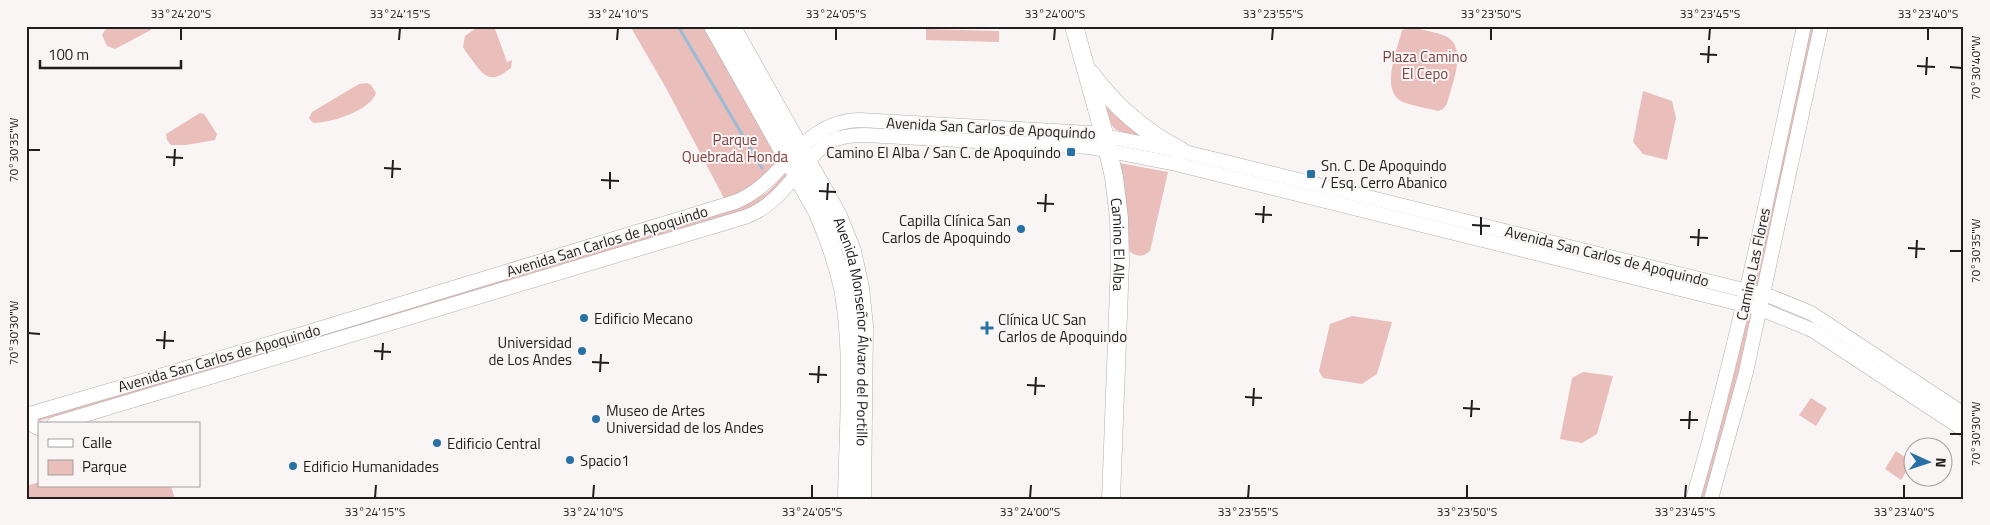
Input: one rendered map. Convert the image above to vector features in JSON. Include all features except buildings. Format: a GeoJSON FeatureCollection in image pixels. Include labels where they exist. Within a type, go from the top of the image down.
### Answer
{"type":"FeatureCollection","features":[{"type":"Feature","properties":{"kind":"main road"},"geometry":{"type":"LineString","coordinates":[[713,26],[798,161]]}},
{"type":"Feature","properties":{"kind":"main road"},"geometry":{"type":"LineString","coordinates":[[731,26],[798,161]]}},
{"type":"Feature","properties":{"kind":"main road","name":"Camino El Alba"},"geometry":{"type":"LineString","coordinates":[[1074,26],[1106,142],[1116,191],[1120,258],[1111,499]]}},
{"type":"Feature","properties":{"kind":"main road"},"geometry":{"type":"LineString","coordinates":[[1086,67],[1124,112],[1148,132],[1181,151]]}},
{"type":"Feature","properties":{"kind":"main road","name":"Avenida Monseñor Álvaro del Portillo"},"geometry":{"type":"LineString","coordinates":[[798,161],[828,236],[838,268],[846,305],[849,359],[847,499]]}},
{"type":"Feature","properties":{"kind":"main road","name":"Avenida Monseñor Álvaro del Portillo"},"geometry":{"type":"LineString","coordinates":[[798,161],[838,216],[846,234],[860,288],[864,326],[862,499]]}},
{"type":"Feature","properties":{"kind":"street","name":"Camino Las Flores"},"geometry":{"type":"LineString","coordinates":[[1692,499],[1723,392],[1744,305],[1804,26]]}},
{"type":"Feature","properties":{"kind":"street","name":"Camino Las Flores"},"geometry":{"type":"LineString","coordinates":[[1711,499],[1744,381],[1761,310],[1822,26]]}},
{"type":"Feature","properties":{"kind":"street","name":"Avenida San Carlos de Apoquindo"},"geometry":{"type":"LineString","coordinates":[[30,414],[312,331],[735,202],[746,198],[798,161],[827,144],[839,138],[856,135],[1106,142],[1181,151],[1764,295],[1785,301],[1811,313],[1964,414]]}},
{"type":"Feature","properties":{"kind":"street","name":"Avenida San Carlos de Apoquindo"},"geometry":{"type":"LineString","coordinates":[[1106,142],[1185,166],[1744,305],[1783,317],[1812,330],[1964,430]]}},
{"type":"Feature","properties":{"kind":"street","name":"Avenida San Carlos de Apoquindo"},"geometry":{"type":"LineString","coordinates":[[61,422],[745,217],[769,204],[798,161]]}},
{"type":"Feature","properties":{"kind":"street"},"geometry":{"type":"LineString","coordinates":[[30,414],[30,422],[34,429]]}},
{"type":"Feature","properties":{"kind":"green space"},"geometry":{"type":"Polygon","coordinates":[[[113,26],[153,26],[151,30],[115,49],[107,46],[102,35],[105,30],[113,26]]]}},
{"type":"Feature","properties":{"kind":"green space"},"geometry":{"type":"Polygon","coordinates":[[[479,26],[494,26],[507,62],[512,60],[511,68],[495,77],[484,74],[463,47],[465,36],[479,26]]]}},
{"type":"Feature","properties":{"kind":"green space","name":"Parque Quebrada Honda"},"geometry":{"type":"Polygon","coordinates":[[[630,26],[705,26],[780,160],[771,179],[727,204],[666,88],[630,26]]]}},
{"type":"Feature","properties":{"kind":"green space"},"geometry":{"type":"Polygon","coordinates":[[[1808,26],[1816,26],[1751,323],[1705,499],[1696,499],[1808,26]]]}},
{"type":"Feature","properties":{"kind":"green space","name":"Plaza Camino El Cepo"},"geometry":{"type":"Polygon","coordinates":[[[1412,27],[1446,36],[1454,44],[1457,51],[1456,70],[1447,104],[1438,111],[1403,102],[1392,89],[1392,69],[1402,30],[1412,27]]]}},
{"type":"Feature","properties":{"kind":"green space"},"geometry":{"type":"Polygon","coordinates":[[[926,29],[999,31],[999,42],[926,40],[926,29]]]}},
{"type":"Feature","properties":{"kind":"green space"},"geometry":{"type":"Polygon","coordinates":[[[367,83],[371,85],[376,93],[366,105],[358,110],[329,121],[313,123],[309,118],[312,112],[359,84],[367,83]]]}},
{"type":"Feature","properties":{"kind":"green space"},"geometry":{"type":"Polygon","coordinates":[[[1643,91],[1672,101],[1676,118],[1667,160],[1643,154],[1633,142],[1643,91]]]}},
{"type":"Feature","properties":{"kind":"green space"},"geometry":{"type":"Polygon","coordinates":[[[1108,104],[1141,134],[1139,136],[1118,131],[1114,128],[1105,105],[1108,104]]]}},
{"type":"Feature","properties":{"kind":"green space"},"geometry":{"type":"Polygon","coordinates":[[[200,113],[204,114],[217,134],[215,140],[186,145],[171,145],[167,140],[166,134],[200,113]]]}},
{"type":"Feature","properties":{"kind":"green space"},"geometry":{"type":"Polygon","coordinates":[[[1114,162],[1168,172],[1150,251],[1143,255],[1136,255],[1130,252],[1114,162]]]}},
{"type":"Feature","properties":{"kind":"green space"},"geometry":{"type":"Polygon","coordinates":[[[789,169],[791,173],[768,197],[742,212],[32,423],[30,419],[744,206],[768,192],[789,169]]]}},
{"type":"Feature","properties":{"kind":"green space"},"geometry":{"type":"Polygon","coordinates":[[[1352,316],[1392,322],[1377,374],[1362,384],[1323,378],[1319,371],[1330,324],[1352,316]]]}},
{"type":"Feature","properties":{"kind":"green space"},"geometry":{"type":"Polygon","coordinates":[[[1583,372],[1613,376],[1597,434],[1582,443],[1560,439],[1572,378],[1583,372]]]}},
{"type":"Feature","properties":{"kind":"green space"},"geometry":{"type":"Polygon","coordinates":[[[1811,398],[1827,408],[1816,426],[1799,415],[1811,398]]]}},
{"type":"Feature","properties":{"kind":"green space"},"geometry":{"type":"Polygon","coordinates":[[[1896,451],[1902,455],[1901,480],[1885,469],[1896,451]]]}},
{"type":"Feature","properties":{"kind":"green space"},"geometry":{"type":"Polygon","coordinates":[[[38,482],[38,488],[172,488],[175,499],[26,499],[26,486],[38,482]]]}},
{"type":"Feature","properties":{"kind":"waterway"},"geometry":{"type":"LineString","coordinates":[[678,26],[762,168]]}},
{"type":"Feature","properties":{"kind":"place","name":"Camino El Alba / San C. de Apoquindo"},"geometry":{"type":"Point","coordinates":[1071,152]}},
{"type":"Feature","properties":{"kind":"place","name":"Sn. C. De Apoquindo / Esq. Cerro Abanico"},"geometry":{"type":"Point","coordinates":[1311,174]}},
{"type":"Feature","properties":{"kind":"place","name":"Capilla Clínica San Carlos de Apoquindo"},"geometry":{"type":"Point","coordinates":[1021,229]}},
{"type":"Feature","properties":{"kind":"place","name":"Edificio Mecano"},"geometry":{"type":"Point","coordinates":[584,318]}},
{"type":"Feature","properties":{"kind":"place","name":"Clínica UC San Carlos de Apoquindo"},"geometry":{"type":"Point","coordinates":[987,328]}},
{"type":"Feature","properties":{"kind":"place","name":"Universidad de Los Andes"},"geometry":{"type":"Point","coordinates":[582,351]}},
{"type":"Feature","properties":{"kind":"place","name":"Museo de Artes Universidad de los Andes"},"geometry":{"type":"Point","coordinates":[596,419]}},
{"type":"Feature","properties":{"kind":"place","name":"Edificio Central"},"geometry":{"type":"Point","coordinates":[437,443]}},
{"type":"Feature","properties":{"kind":"place","name":"Spacio1"},"geometry":{"type":"Point","coordinates":[570,460]}},
{"type":"Feature","properties":{"kind":"place","name":"Edificio Humanidades"},"geometry":{"type":"Point","coordinates":[293,466]}}]}
